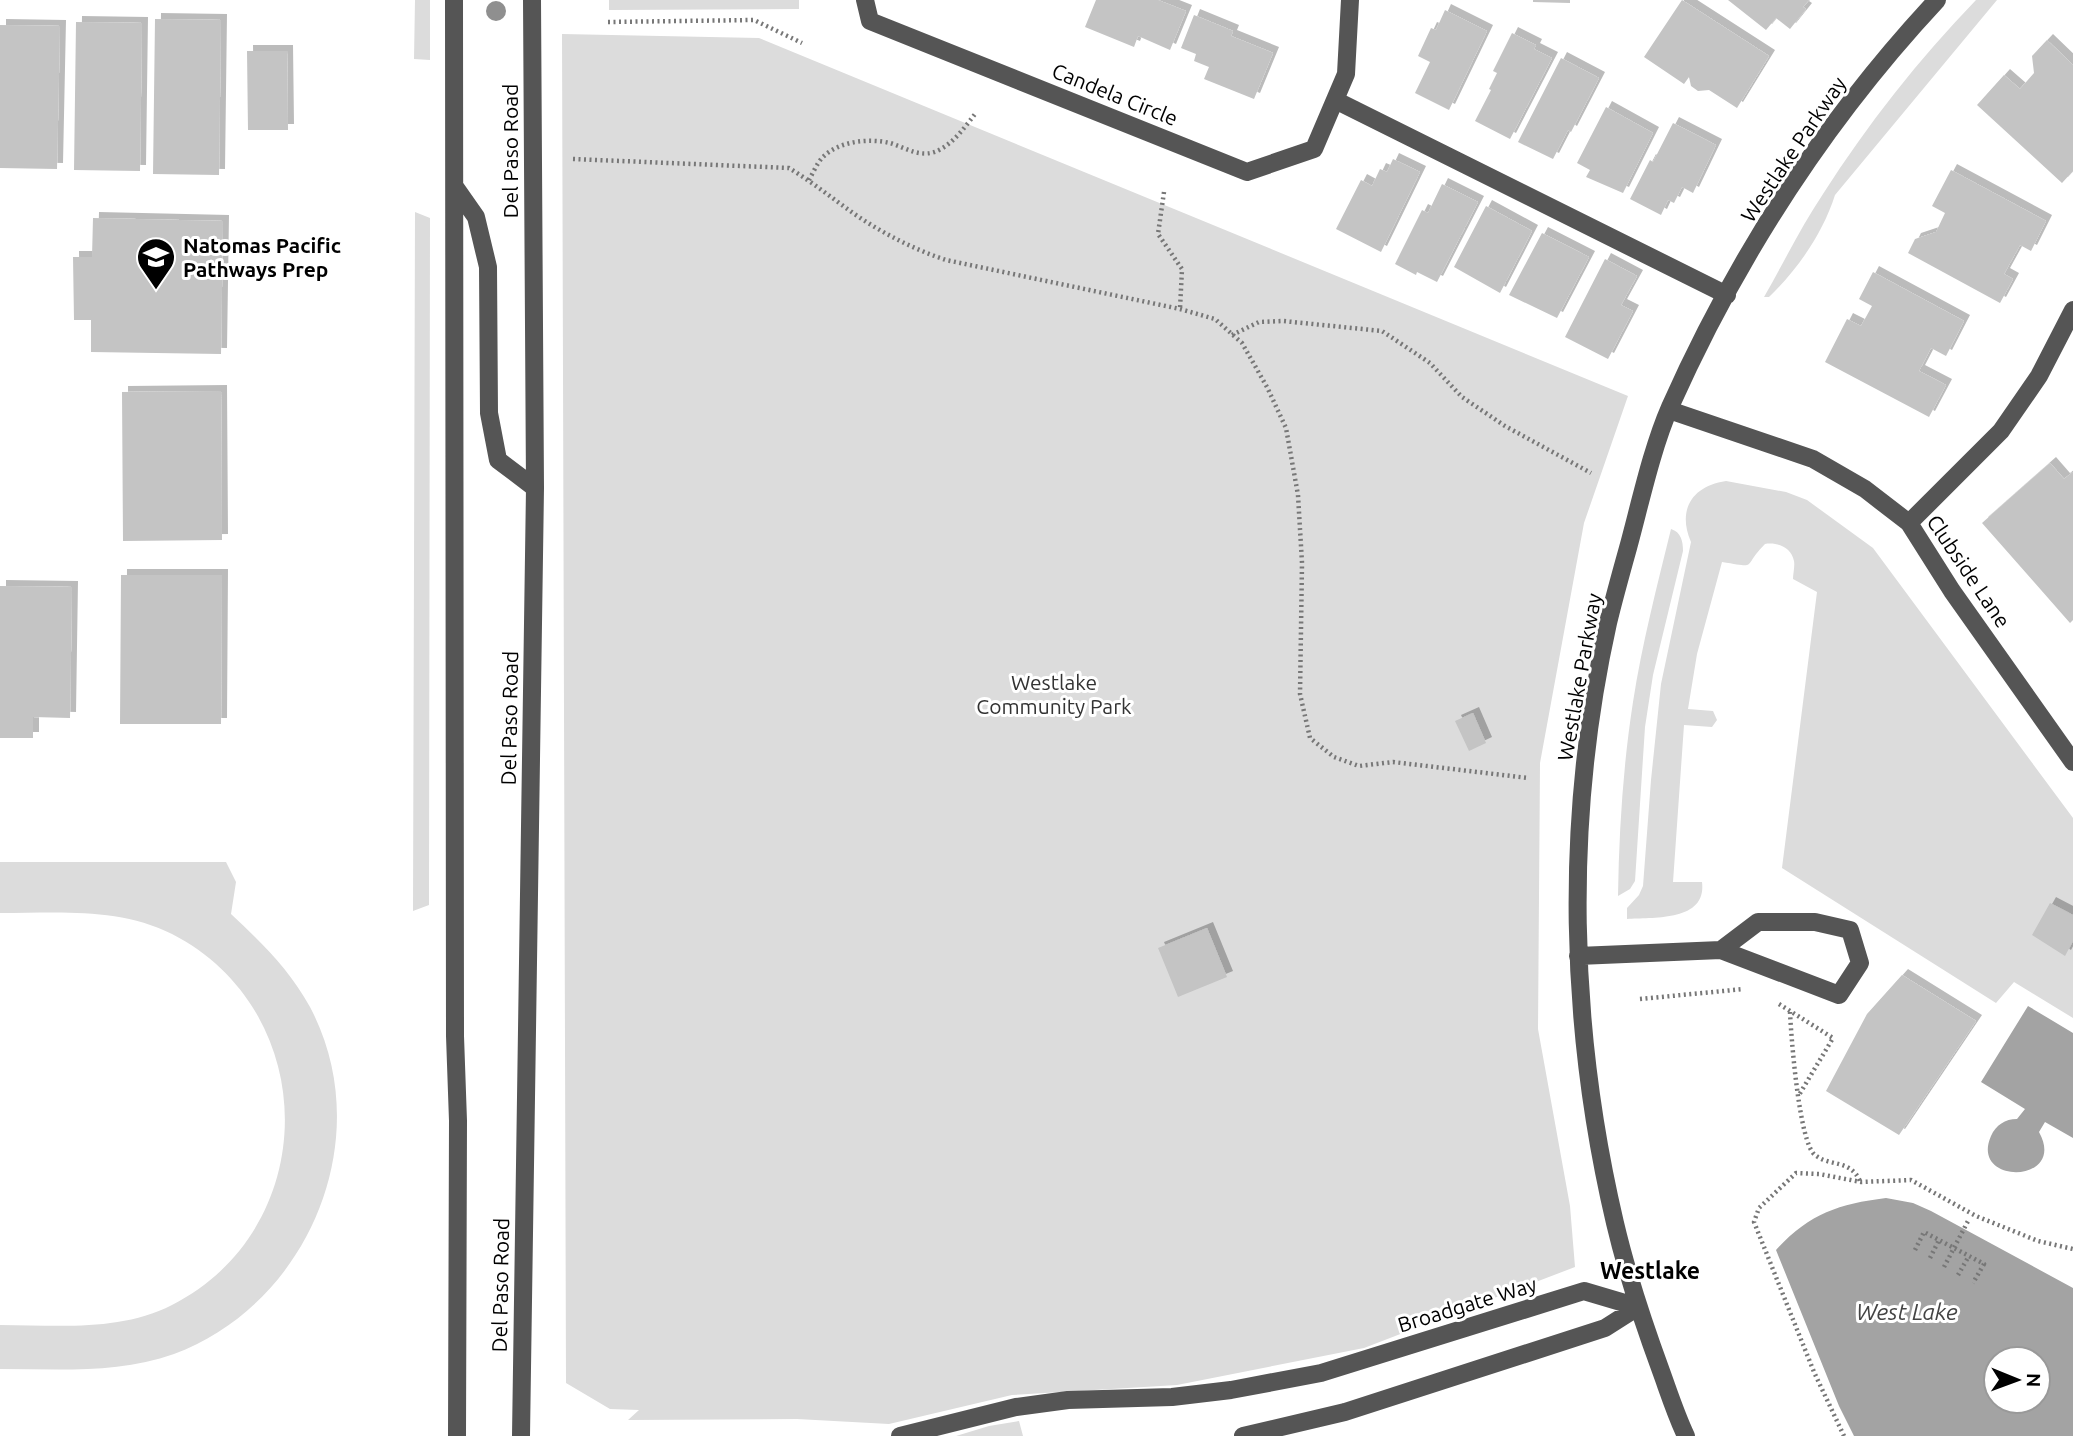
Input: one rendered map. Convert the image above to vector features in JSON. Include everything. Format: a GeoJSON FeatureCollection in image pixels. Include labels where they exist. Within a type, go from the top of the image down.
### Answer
{"type":"FeatureCollection","features":[{"type":"Feature","properties":{"kind":"street","name":"Del Paso Road"},"geometry":{"type":"LineString","coordinates":[[454,0],[457,1436]]}},
{"type":"Feature","properties":{"kind":"street","name":"Del Paso Road"},"geometry":{"type":"LineString","coordinates":[[521,1436],[535,488],[532,0]]}},
{"type":"Feature","properties":{"kind":"street","name":"Candela Circle"},"geometry":{"type":"LineString","coordinates":[[865,0],[870,21],[1247,172],[1314,149],[1346,74],[1350,0]]}},
{"type":"Feature","properties":{"kind":"street","name":"Westlake Parkway"},"geometry":{"type":"LineString","coordinates":[[1686,1436],[1638,1307],[1600,1156],[1586,1063],[1578,957],[1578,855],[1592,713],[1608,624],[1669,410],[1727,295],[1772,216],[1837,119],[1894,46],[1937,0]]}},
{"type":"Feature","properties":{"kind":"street"},"geometry":{"type":"LineString","coordinates":[[1335,100],[1727,295]]}},
{"type":"Feature","properties":{"kind":"street"},"geometry":{"type":"LineString","coordinates":[[455,187],[476,217],[488,267],[489,413],[498,460],[535,488]]}},
{"type":"Feature","properties":{"kind":"street"},"geometry":{"type":"LineString","coordinates":[[1909,523],[2001,431],[2039,376],[2073,310]]}},
{"type":"Feature","properties":{"kind":"street","name":"Clubside Lane"},"geometry":{"type":"LineString","coordinates":[[1669,410],[1813,459],[1865,489],[1909,523],[1952,591],[2073,762]]}},
{"type":"Feature","properties":{"kind":"street"},"geometry":{"type":"LineString","coordinates":[[1578,957],[1721,950],[1839,995],[1860,963],[1850,930],[1815,922],[1758,922],[1721,950]]}},
{"type":"Feature","properties":{"kind":"street","name":"Broadgate Way"},"geometry":{"type":"LineString","coordinates":[[900,1436],[1016,1407],[1231,1390],[1321,1373],[1584,1291],[1638,1307]]}},
{"type":"Feature","properties":{"kind":"street"},"geometry":{"type":"LineString","coordinates":[[1243,1436],[1345,1412],[1605,1328],[1638,1307]]}},
{"type":"Feature","properties":{"kind":"path"},"geometry":{"type":"LineString","coordinates":[[608,22],[754,20],[802,43]]}},
{"type":"Feature","properties":{"kind":"path"},"geometry":{"type":"LineString","coordinates":[[809,180],[823,157],[838,146],[860,142],[889,143],[914,153],[940,150],[960,133],[975,114]]}},
{"type":"Feature","properties":{"kind":"path"},"geometry":{"type":"LineString","coordinates":[[573,159],[789,169],[809,180],[854,213],[913,248],[946,260],[1180,309],[1215,319],[1242,343],[1286,428],[1298,495],[1302,563],[1300,694],[1310,738],[1334,757],[1359,766],[1393,762],[1528,778]]}},
{"type":"Feature","properties":{"kind":"path"},"geometry":{"type":"LineString","coordinates":[[1164,192],[1158,234],[1182,269],[1180,309]]}},
{"type":"Feature","properties":{"kind":"path"},"geometry":{"type":"LineString","coordinates":[[1232,335],[1259,322],[1283,321],[1382,331],[1430,363],[1462,397],[1505,426],[1591,473]]}},
{"type":"Feature","properties":{"kind":"path"},"geometry":{"type":"LineString","coordinates":[[1640,999],[1752,988]]}},
{"type":"Feature","properties":{"kind":"path"},"geometry":{"type":"LineString","coordinates":[[1771,999],[1833,1038],[1800,1095]]}},
{"type":"Feature","properties":{"kind":"path"},"geometry":{"type":"LineString","coordinates":[[1790,1011],[1791,1051],[1807,1142],[1815,1155],[1856,1172],[1861,1182]]}},
{"type":"Feature","properties":{"kind":"path"},"geometry":{"type":"LineString","coordinates":[[1844,1436],[1814,1371],[1754,1222],[1759,1208],[1796,1173],[1819,1174],[1861,1182],[1911,1180],[1976,1216],[2038,1241],[2073,1249]]}},
{"type":"Feature","properties":{"kind":"path"},"geometry":{"type":"LineString","coordinates":[[1944,1266],[1968,1221]]}},
{"type":"Feature","properties":{"kind":"path"},"geometry":{"type":"LineString","coordinates":[[1915,1250],[1924,1232],[1969,1255],[1984,1264],[1973,1283]]}},
{"type":"Feature","properties":{"kind":"path"},"geometry":{"type":"LineString","coordinates":[[1930,1258],[1939,1240]]}},
{"type":"Feature","properties":{"kind":"path"},"geometry":{"type":"LineString","coordinates":[[1958,1275],[1969,1255]]}},
{"type":"Feature","properties":{"kind":"green space"},"geometry":{"type":"Polygon","coordinates":[[[415,0],[430,0],[430,60],[414,59],[415,0]]]}},
{"type":"Feature","properties":{"kind":"green space"},"geometry":{"type":"Polygon","coordinates":[[[609,0],[799,0],[799,9],[609,10],[609,0]]]}},
{"type":"Feature","properties":{"kind":"green space"},"geometry":{"type":"Polygon","coordinates":[[[1976,0],[1997,0],[1835,195],[1824,223],[1808,250],[1780,286],[1769,297],[1764,297],[1815,206],[1857,143],[1914,69],[1976,0]]]}},
{"type":"Feature","properties":{"kind":"green space","name":"Westlake Community Park"},"geometry":{"type":"Polygon","coordinates":[[[562,34],[759,38],[1628,396],[1584,523],[1540,763],[1538,1029],[1570,1206],[1575,1267],[1364,1348],[1177,1385],[1012,1395],[889,1424],[797,1419],[628,1420],[639,1410],[610,1409],[566,1383],[562,34]]]}},
{"type":"Feature","properties":{"kind":"green space"},"geometry":{"type":"Polygon","coordinates":[[[415,212],[430,218],[429,905],[413,911],[415,212]]]}},
{"type":"Feature","properties":{"kind":"green space"},"geometry":{"type":"Polygon","coordinates":[[[1726,481],[1786,492],[1807,500],[1873,548],[2073,818],[2073,1018],[2014,982],[1996,1003],[1782,868],[1817,592],[1793,579],[1792,556],[1787,549],[1779,545],[1765,544],[1746,565],[1722,562],[1697,654],[1688,709],[1713,711],[1717,720],[1712,727],[1684,725],[1673,882],[1702,882],[1701,895],[1696,904],[1676,915],[1627,919],[1627,908],[1643,886],[1661,684],[1691,542],[1687,530],[1687,510],[1696,494],[1704,488],[1726,481]]]}},
{"type":"Feature","properties":{"kind":"green space"},"geometry":{"type":"Polygon","coordinates":[[[1671,529],[1681,537],[1683,551],[1653,675],[1645,727],[1635,881],[1630,889],[1618,896],[1622,799],[1630,726],[1645,637],[1671,529]]]}},
{"type":"Feature","properties":{"kind":"green space"},"geometry":{"type":"Polygon","coordinates":[[[0,862],[226,862],[236,882],[231,914],[264,946],[293,981],[310,1007],[330,1057],[337,1109],[333,1161],[318,1210],[295,1257],[262,1297],[221,1330],[174,1354],[110,1368],[0,1369],[0,1325],[66,1326],[131,1320],[172,1305],[222,1270],[257,1225],[278,1174],[285,1120],[278,1065],[257,1014],[221,969],[172,934],[131,919],[88,913],[0,913],[0,862]]]}},
{"type":"Feature","properties":{"kind":"green space"},"geometry":{"type":"Polygon","coordinates":[[[1019,1421],[1023,1436],[956,1436],[989,1426],[1019,1421]]]}},
{"type":"Feature","properties":{"kind":"water"},"geometry":{"type":"Polygon","coordinates":[[[2028,1006],[2073,1033],[2073,1138],[2045,1122],[2039,1132],[2044,1149],[2041,1162],[2031,1169],[2018,1172],[2004,1170],[1993,1164],[1988,1152],[1995,1129],[2005,1121],[2017,1119],[2025,1109],[1981,1082],[2028,1006]]]}},
{"type":"Feature","properties":{"kind":"water","name":"West Lake"},"geometry":{"type":"Polygon","coordinates":[[[1886,1198],[1913,1203],[2073,1288],[2073,1436],[1854,1436],[1839,1406],[1776,1250],[1813,1219],[1853,1204],[1886,1198]]]}},
{"type":"Feature","properties":{"kind":"building"},"geometry":{"type":"Polygon","coordinates":[[[1096,0],[1158,0],[1186,11],[1170,50],[1138,36],[1134,47],[1085,27],[1096,0]]]}},
{"type":"Feature","properties":{"kind":"building"},"geometry":{"type":"Polygon","coordinates":[[[1570,0],[1570,3],[1533,2],[1570,0]]]}},
{"type":"Feature","properties":{"kind":"building"},"geometry":{"type":"Polygon","coordinates":[[[1682,0],[1769,56],[1737,108],[1709,90],[1698,91],[1691,86],[1689,77],[1684,84],[1644,57],[1682,0]]]}},
{"type":"Feature","properties":{"kind":"building"},"geometry":{"type":"Polygon","coordinates":[[[1728,0],[1809,0],[1803,7],[1806,9],[1790,29],[1776,18],[1766,30],[1728,0]]]}},
{"type":"Feature","properties":{"kind":"building"},"geometry":{"type":"Polygon","coordinates":[[[1445,10],[1487,31],[1449,110],[1415,93],[1430,62],[1418,56],[1431,28],[1436,30],[1445,10]]]}},
{"type":"Feature","properties":{"kind":"building"},"geometry":{"type":"Polygon","coordinates":[[[1194,15],[1233,31],[1231,36],[1273,53],[1254,99],[1204,79],[1209,67],[1194,61],[1196,54],[1181,48],[1194,15]]]}},
{"type":"Feature","properties":{"kind":"building"},"geometry":{"type":"Polygon","coordinates":[[[155,19],[221,20],[219,175],[153,174],[155,19]]]}},
{"type":"Feature","properties":{"kind":"building"},"geometry":{"type":"Polygon","coordinates":[[[76,22],[142,23],[140,171],[74,170],[76,22]]]}},
{"type":"Feature","properties":{"kind":"building"},"geometry":{"type":"Polygon","coordinates":[[[0,25],[60,26],[57,169],[0,168],[0,25]]]}},
{"type":"Feature","properties":{"kind":"building"},"geometry":{"type":"Polygon","coordinates":[[[1512,33],[1536,45],[1534,49],[1552,58],[1510,139],[1475,121],[1491,90],[1489,89],[1497,73],[1493,71],[1512,33]]]}},
{"type":"Feature","properties":{"kind":"building"},"geometry":{"type":"Polygon","coordinates":[[[2047,40],[2073,65],[2073,171],[2062,183],[1977,105],[2004,75],[2020,89],[2034,73],[2032,56],[2047,40]]]}},
{"type":"Feature","properties":{"kind":"building"},"geometry":{"type":"Polygon","coordinates":[[[247,51],[287,51],[288,130],[248,130],[247,51]]]}},
{"type":"Feature","properties":{"kind":"building"},"geometry":{"type":"Polygon","coordinates":[[[1561,58],[1599,78],[1571,132],[1568,130],[1553,159],[1518,142],[1561,58]]]}},
{"type":"Feature","properties":{"kind":"building"},"geometry":{"type":"Polygon","coordinates":[[[1606,107],[1653,133],[1623,193],[1586,177],[1590,170],[1577,163],[1606,107]]]}},
{"type":"Feature","properties":{"kind":"building"},"geometry":{"type":"Polygon","coordinates":[[[1673,123],[1716,145],[1693,193],[1682,187],[1674,203],[1668,200],[1661,215],[1630,199],[1673,123]]]}},
{"type":"Feature","properties":{"kind":"building"},"geometry":{"type":"Polygon","coordinates":[[[1393,159],[1420,172],[1381,252],[1336,229],[1361,180],[1372,186],[1380,169],[1387,172],[1393,159]]]}},
{"type":"Feature","properties":{"kind":"building"},"geometry":{"type":"Polygon","coordinates":[[[1951,170],[2046,221],[2031,251],[2020,245],[2004,274],[2013,279],[2000,303],[1908,253],[1915,239],[1936,232],[1945,213],[1932,206],[1951,170]]]}},
{"type":"Feature","properties":{"kind":"building"},"geometry":{"type":"Polygon","coordinates":[[[1442,184],[1478,202],[1437,282],[1395,264],[1422,210],[1428,213],[1442,184]]]}},
{"type":"Feature","properties":{"kind":"building"},"geometry":{"type":"Polygon","coordinates":[[[1486,206],[1532,231],[1500,293],[1454,267],[1486,206]]]}},
{"type":"Feature","properties":{"kind":"building"},"geometry":{"type":"Polygon","coordinates":[[[93,218],[223,221],[221,354],[91,352],[91,320],[74,320],[73,257],[92,257],[93,218]]]}},
{"type":"Feature","properties":{"kind":"building"},"geometry":{"type":"Polygon","coordinates":[[[1542,233],[1589,257],[1557,318],[1509,295],[1542,233]]]}},
{"type":"Feature","properties":{"kind":"building"},"geometry":{"type":"Polygon","coordinates":[[[1605,259],[1637,276],[1621,305],[1633,311],[1608,359],[1565,337],[1605,259]]]}},
{"type":"Feature","properties":{"kind":"building"},"geometry":{"type":"Polygon","coordinates":[[[1873,272],[1964,321],[1946,356],[1931,348],[1919,371],[1946,385],[1929,417],[1825,362],[1847,319],[1861,326],[1872,306],[1859,299],[1873,272]]]}},
{"type":"Feature","properties":{"kind":"building"},"geometry":{"type":"Polygon","coordinates":[[[221,391],[222,540],[123,541],[122,392],[221,391]]]}},
{"type":"Feature","properties":{"kind":"building"},"geometry":{"type":"Polygon","coordinates":[[[2050,463],[2064,479],[2073,472],[2073,620],[2070,623],[1982,523],[2050,463]]]}},
{"type":"Feature","properties":{"kind":"building"},"geometry":{"type":"Polygon","coordinates":[[[121,575],[222,575],[221,724],[120,724],[121,575]]]}},
{"type":"Feature","properties":{"kind":"building"},"geometry":{"type":"Polygon","coordinates":[[[0,586],[72,587],[70,718],[33,717],[33,738],[0,738],[0,586]]]}},
{"type":"Feature","properties":{"kind":"building"},"geometry":{"type":"Polygon","coordinates":[[[1473,713],[1486,743],[1469,751],[1455,721],[1473,713]]]}},
{"type":"Feature","properties":{"kind":"building"},"geometry":{"type":"Polygon","coordinates":[[[2050,903],[2073,915],[2073,941],[2065,956],[2032,935],[2050,903]]]}},
{"type":"Feature","properties":{"kind":"building"},"geometry":{"type":"Polygon","coordinates":[[[1207,928],[1227,977],[1178,997],[1158,948],[1207,928]]]}},
{"type":"Feature","properties":{"kind":"building"},"geometry":{"type":"Polygon","coordinates":[[[1902,975],[1976,1021],[1899,1135],[1826,1091],[1867,1014],[1902,975]]]}},
{"type":"Feature","properties":{"kind":"place","name":"Natomas Pacific Pathways Prep"},"geometry":{"type":"Point","coordinates":[156,291]}},
{"type":"Feature","properties":{"kind":"district","name":"Westlake"},"geometry":{"type":"Point","coordinates":[1650,1270]}}]}
